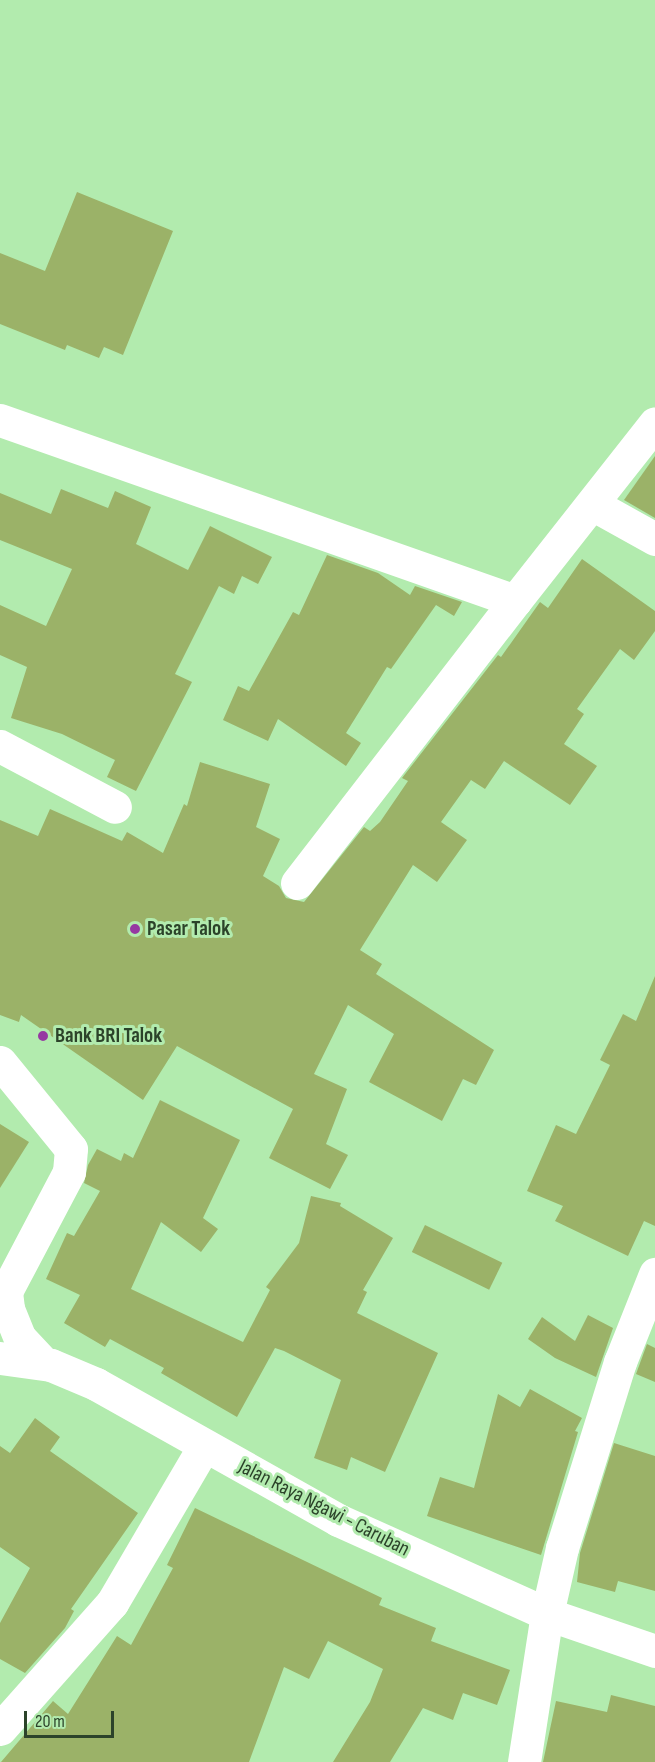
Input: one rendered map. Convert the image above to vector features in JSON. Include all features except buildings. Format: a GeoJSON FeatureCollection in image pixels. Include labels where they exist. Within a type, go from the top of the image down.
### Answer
{"type":"FeatureCollection","features":[{"type":"Feature","properties":{"kind":"main road"},"geometry":{"type":"LineString","coordinates":[[0,420],[515,601]]}},
{"type":"Feature","properties":{"kind":"main road"},"geometry":{"type":"LineString","coordinates":[[297,883],[515,601],[594,505],[655,423]]}},
{"type":"Feature","properties":{"kind":"main road"},"geometry":{"type":"LineString","coordinates":[[594,505],[655,540]]}},
{"type":"Feature","properties":{"kind":"main road"},"geometry":{"type":"LineString","coordinates":[[0,746],[115,807]]}},
{"type":"Feature","properties":{"kind":"main road"},"geometry":{"type":"LineString","coordinates":[[0,1062],[71,1149],[69,1172],[3,1297],[20,1338],[43,1363]]}},
{"type":"Feature","properties":{"kind":"main road"},"geometry":{"type":"LineString","coordinates":[[524,1762],[547,1614],[562,1548],[620,1362],[655,1274]]}},
{"type":"Feature","properties":{"kind":"main road","name":"Jalan Raya Ngawi - Caruban"},"geometry":{"type":"LineString","coordinates":[[0,1358],[43,1363],[96,1384],[338,1520],[547,1614],[655,1651]]}},
{"type":"Feature","properties":{"kind":"main road"},"geometry":{"type":"LineString","coordinates":[[0,1729],[112,1603],[204,1446]]}},
{"type":"Feature","properties":{"kind":"place","name":"Pasar Talok"},"geometry":{"type":"Point","coordinates":[135,929]}},
{"type":"Feature","properties":{"kind":"place","name":"Bank BRI Talok"},"geometry":{"type":"Point","coordinates":[43,1036]}}]}
